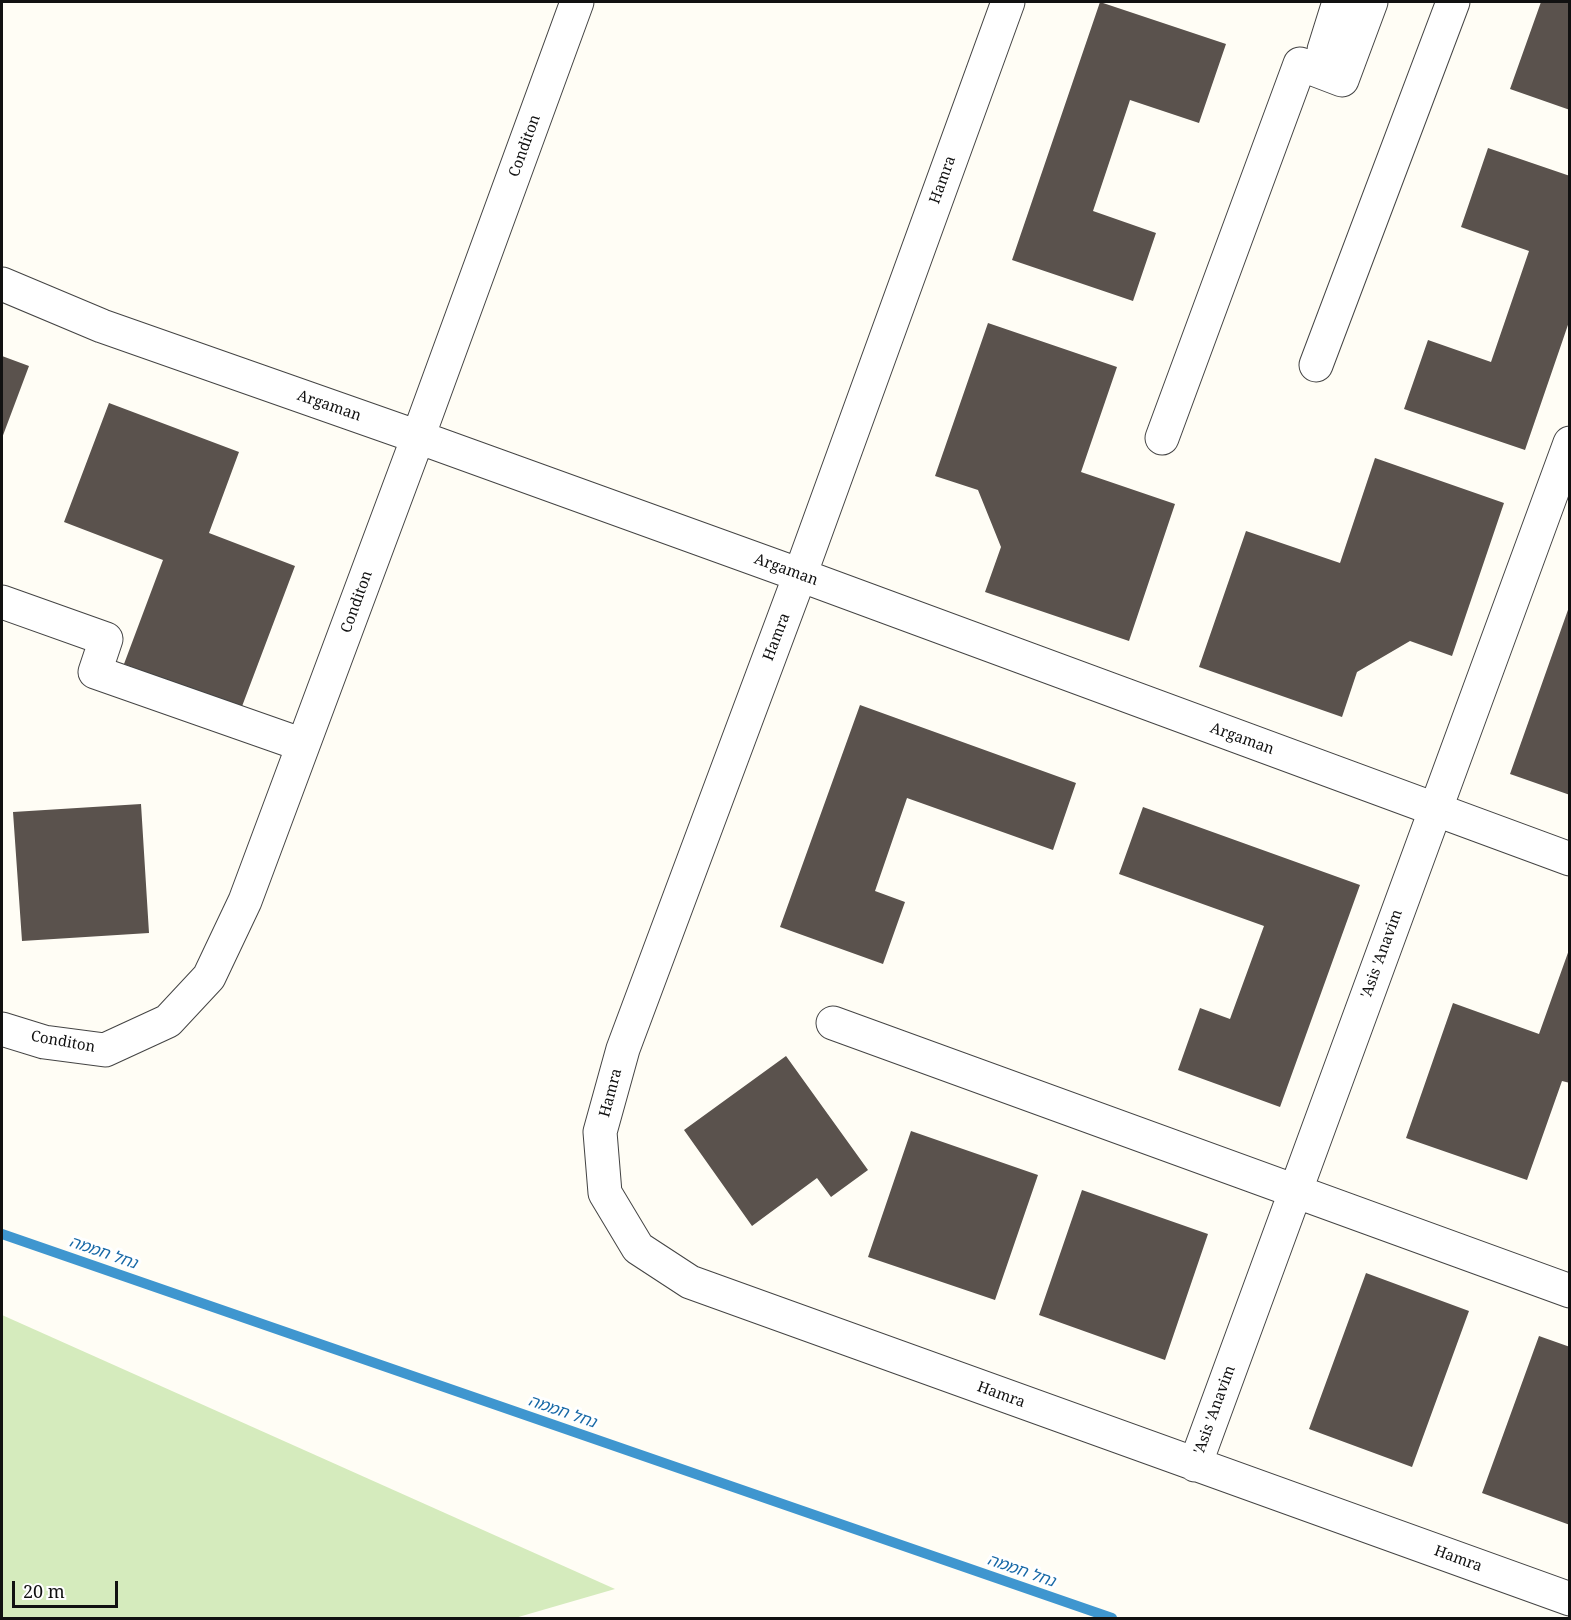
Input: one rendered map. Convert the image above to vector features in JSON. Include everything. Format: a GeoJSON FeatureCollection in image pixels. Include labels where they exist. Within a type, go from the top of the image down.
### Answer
{"type":"FeatureCollection","features":[{"type":"Feature","properties":{"kind":"street","name":"Conditon"},"geometry":{"type":"LineString","coordinates":[[2,1029],[44,1042],[105,1050],[168,1021],[209,977],[245,901],[577,2]]}},
{"type":"Feature","properties":{"kind":"street","name":"Hamra"},"geometry":{"type":"LineString","coordinates":[[1008,2],[800,575],[623,1049],[600,1132],[605,1193],[638,1248],[690,1282],[1569,1599]]}},
{"type":"Feature","properties":{"kind":"street"},"geometry":{"type":"LineString","coordinates":[[1324,50],[1339,2]]}},
{"type":"Feature","properties":{"kind":"street"},"geometry":{"type":"LineString","coordinates":[[1162,438],[1300,64],[1342,80],[1371,2]]}},
{"type":"Feature","properties":{"kind":"street"},"geometry":{"type":"LineString","coordinates":[[1317,365],[1453,2]]}},
{"type":"Feature","properties":{"kind":"street","name":"Argaman"},"geometry":{"type":"LineString","coordinates":[[2,284],[102,326],[800,575],[1569,860]]}},
{"type":"Feature","properties":{"kind":"street","name":"'Asis 'Anavim"},"geometry":{"type":"LineString","coordinates":[[1195,1466],[1569,443]]}},
{"type":"Feature","properties":{"kind":"street"},"geometry":{"type":"LineString","coordinates":[[2,602],[106,639],[95,672],[303,745]]}},
{"type":"Feature","properties":{"kind":"street"},"geometry":{"type":"LineString","coordinates":[[832,1023],[1569,1291]]}},
{"type":"Feature","properties":{"kind":"green space"},"geometry":{"type":"Polygon","coordinates":[[[2,1315],[615,1589],[515,1618],[2,1618],[2,1315]]]}},
{"type":"Feature","properties":{"kind":"building"},"geometry":{"type":"Polygon","coordinates":[[[1100,2],[1226,44],[1199,123],[1130,100],[1093,211],[1156,233],[1133,301],[1012,260],[1100,2]]]}},
{"type":"Feature","properties":{"kind":"building"},"geometry":{"type":"Polygon","coordinates":[[[1541,2],[1570,2],[1570,110],[1510,89],[1541,2]]]}},
{"type":"Feature","properties":{"kind":"building"},"geometry":{"type":"Polygon","coordinates":[[[1488,148],[1570,176],[1570,319],[1525,450],[1404,409],[1428,340],[1491,362],[1529,251],[1461,227],[1488,148]]]}},
{"type":"Feature","properties":{"kind":"building"},"geometry":{"type":"Polygon","coordinates":[[[988,323],[1117,367],[1081,472],[1175,504],[1129,641],[985,592],[1001,547],[978,490],[935,476],[988,323]]]}},
{"type":"Feature","properties":{"kind":"building"},"geometry":{"type":"Polygon","coordinates":[[[2,356],[29,366],[2,438],[2,356]]]}},
{"type":"Feature","properties":{"kind":"building"},"geometry":{"type":"Polygon","coordinates":[[[109,403],[239,452],[209,533],[295,566],[241,709],[124,664],[163,560],[64,522],[109,403]]]}},
{"type":"Feature","properties":{"kind":"building"},"geometry":{"type":"Polygon","coordinates":[[[1375,458],[1504,503],[1452,656],[1410,641],[1357,672],[1342,717],[1199,667],[1246,531],[1340,563],[1375,458]]]}},
{"type":"Feature","properties":{"kind":"building"},"geometry":{"type":"Polygon","coordinates":[[[1570,607],[1570,795],[1510,774],[1570,607]]]}},
{"type":"Feature","properties":{"kind":"building"},"geometry":{"type":"Polygon","coordinates":[[[860,705],[1076,783],[1053,850],[907,798],[875,891],[905,902],[883,964],[780,927],[860,705]]]}},
{"type":"Feature","properties":{"kind":"building"},"geometry":{"type":"Polygon","coordinates":[[[141,804],[149,933],[22,941],[13,812],[141,804]]]}},
{"type":"Feature","properties":{"kind":"building"},"geometry":{"type":"Polygon","coordinates":[[[1143,807],[1360,885],[1280,1107],[1178,1070],[1200,1008],[1230,1019],[1264,926],[1119,874],[1143,807]]]}},
{"type":"Feature","properties":{"kind":"building"},"geometry":{"type":"Polygon","coordinates":[[[1570,947],[1570,1083],[1562,1081],[1527,1180],[1406,1138],[1453,1003],[1539,1034],[1570,947]]]}},
{"type":"Feature","properties":{"kind":"building"},"geometry":{"type":"Polygon","coordinates":[[[786,1056],[868,1170],[831,1197],[817,1178],[752,1226],[684,1130],[786,1056]]]}},
{"type":"Feature","properties":{"kind":"building"},"geometry":{"type":"Polygon","coordinates":[[[911,1131],[1038,1175],[995,1300],[868,1257],[911,1131]]]}},
{"type":"Feature","properties":{"kind":"building"},"geometry":{"type":"Polygon","coordinates":[[[1082,1190],[1208,1234],[1165,1360],[1039,1315],[1082,1190]]]}},
{"type":"Feature","properties":{"kind":"building"},"geometry":{"type":"Polygon","coordinates":[[[1366,1273],[1469,1311],[1412,1467],[1309,1429],[1366,1273]]]}},
{"type":"Feature","properties":{"kind":"building"},"geometry":{"type":"Polygon","coordinates":[[[1539,1336],[1570,1347],[1570,1525],[1482,1493],[1539,1336]]]}},
{"type":"Feature","properties":{"kind":"waterway","name":"נחל חממה"},"geometry":{"type":"LineString","coordinates":[[2,1234],[1112,1618]]}}]}
